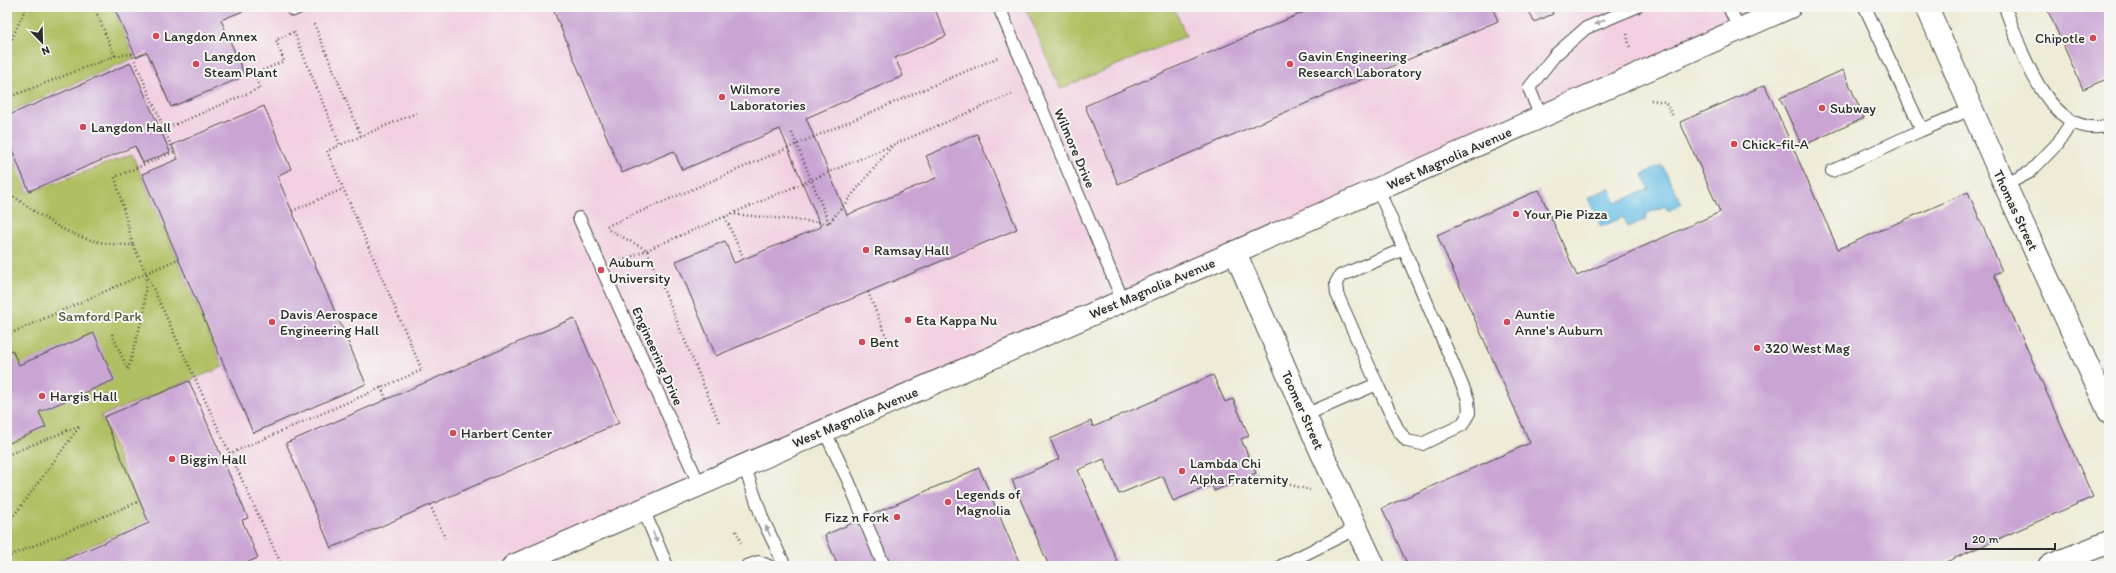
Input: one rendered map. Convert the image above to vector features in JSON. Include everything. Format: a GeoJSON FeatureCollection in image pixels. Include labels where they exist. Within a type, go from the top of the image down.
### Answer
{"type":"FeatureCollection","features":[{"type":"Feature","properties":{"kind":"street","name":"West Magnolia Avenue"},"geometry":{"type":"LineString","coordinates":[[513,566],[1235,252],[1790,7]]}},
{"type":"Feature","properties":{"kind":"street","name":"Thomas Street"},"geometry":{"type":"LineString","coordinates":[[1927,7],[2005,186],[2109,412]]}},
{"type":"Feature","properties":{"kind":"street","name":"Toomer Street"},"geometry":{"type":"LineString","coordinates":[[1235,252],[1305,415],[1374,566]]}},
{"type":"Feature","properties":{"kind":"street"},"geometry":{"type":"LineString","coordinates":[[2049,566],[2109,542]]}},
{"type":"Feature","properties":{"kind":"lane"},"geometry":{"type":"LineString","coordinates":[[292,7],[293,10],[300,7]]}},
{"type":"Feature","properties":{"kind":"lane","name":"Wilmore Drive"},"geometry":{"type":"LineString","coordinates":[[999,7],[1123,301]]}},
{"type":"Feature","properties":{"kind":"lane"},"geometry":{"type":"LineString","coordinates":[[1541,117],[1529,88],[1555,55],[1586,28],[1636,7]]}},
{"type":"Feature","properties":{"kind":"lane"},"geometry":{"type":"LineString","coordinates":[[1729,7],[1739,30]]}},
{"type":"Feature","properties":{"kind":"lane"},"geometry":{"type":"LineString","coordinates":[[1866,7],[1922,130]]}},
{"type":"Feature","properties":{"kind":"lane"},"geometry":{"type":"LineString","coordinates":[[2005,7],[2029,68],[2044,95],[2059,112],[2083,127],[2101,128],[2109,125]]}},
{"type":"Feature","properties":{"kind":"lane"},"geometry":{"type":"LineString","coordinates":[[1832,171],[1971,109]]}},
{"type":"Feature","properties":{"kind":"lane"},"geometry":{"type":"LineString","coordinates":[[2005,186],[2034,168],[2058,143],[2072,121]]}},
{"type":"Feature","properties":{"kind":"lane"},"geometry":{"type":"LineString","coordinates":[[1378,189],[1404,248],[1468,399],[1469,413],[1462,425],[1422,444],[1407,441],[1398,430],[1337,294],[1336,283],[1340,276],[1404,248]]}},
{"type":"Feature","properties":{"kind":"lane","name":"Engineering Drive"},"geometry":{"type":"LineString","coordinates":[[579,218],[699,484]]}},
{"type":"Feature","properties":{"kind":"lane"},"geometry":{"type":"LineString","coordinates":[[1305,415],[1377,384]]}},
{"type":"Feature","properties":{"kind":"lane"},"geometry":{"type":"LineString","coordinates":[[824,430],[848,480],[884,566]]}},
{"type":"Feature","properties":{"kind":"lane"},"geometry":{"type":"LineString","coordinates":[[744,465],[763,520],[785,566]]}},
{"type":"Feature","properties":{"kind":"lane"},"geometry":{"type":"LineString","coordinates":[[643,509],[667,566]]}},
{"type":"Feature","properties":{"kind":"lane"},"geometry":{"type":"LineString","coordinates":[[1281,566],[1357,528]]}},
{"type":"Feature","properties":{"kind":"lane"},"geometry":{"type":"LineString","coordinates":[[747,566],[759,562],[769,566]]}},
{"type":"Feature","properties":{"kind":"path"},"geometry":{"type":"LineString","coordinates":[[7,50],[26,7]]}},
{"type":"Feature","properties":{"kind":"path"},"geometry":{"type":"LineString","coordinates":[[94,7],[115,56]]}},
{"type":"Feature","properties":{"kind":"path"},"geometry":{"type":"LineString","coordinates":[[307,26],[313,23],[361,136]]}},
{"type":"Feature","properties":{"kind":"path"},"geometry":{"type":"LineString","coordinates":[[165,129],[260,88],[254,74],[284,61],[276,40],[300,29]]}},
{"type":"Feature","properties":{"kind":"path"},"geometry":{"type":"LineString","coordinates":[[1626,30],[1631,51]]}},
{"type":"Feature","properties":{"kind":"path"},"geometry":{"type":"LineString","coordinates":[[294,32],[340,145]]}},
{"type":"Feature","properties":{"kind":"path"},"geometry":{"type":"LineString","coordinates":[[7,98],[115,56],[132,54],[174,152],[116,177],[133,245],[282,566]]}},
{"type":"Feature","properties":{"kind":"path"},"geometry":{"type":"LineString","coordinates":[[719,422],[647,250],[603,228],[999,57]]}},
{"type":"Feature","properties":{"kind":"path"},"geometry":{"type":"LineString","coordinates":[[619,262],[1013,93]]}},
{"type":"Feature","properties":{"kind":"path"},"geometry":{"type":"LineString","coordinates":[[1651,100],[1665,102],[1673,116]]}},
{"type":"Feature","properties":{"kind":"path"},"geometry":{"type":"LineString","coordinates":[[230,454],[422,370],[327,151],[416,113]]}},
{"type":"Feature","properties":{"kind":"path"},"geometry":{"type":"LineString","coordinates":[[792,133],[829,223]]}},
{"type":"Feature","properties":{"kind":"path"},"geometry":{"type":"LineString","coordinates":[[829,223],[893,145]]}},
{"type":"Feature","properties":{"kind":"path"},"geometry":{"type":"LineString","coordinates":[[292,211],[343,189]]}},
{"type":"Feature","properties":{"kind":"path"},"geometry":{"type":"LineString","coordinates":[[7,192],[54,224],[78,238],[114,245],[133,245]]}},
{"type":"Feature","properties":{"kind":"path"},"geometry":{"type":"LineString","coordinates":[[730,214],[829,223]]}},
{"type":"Feature","properties":{"kind":"path"},"geometry":{"type":"LineString","coordinates":[[725,217],[744,259]]}},
{"type":"Feature","properties":{"kind":"path"},"geometry":{"type":"LineString","coordinates":[[7,335],[178,259]]}},
{"type":"Feature","properties":{"kind":"path"},"geometry":{"type":"LineString","coordinates":[[112,334],[128,370],[144,312],[146,274]]}},
{"type":"Feature","properties":{"kind":"path"},"geometry":{"type":"LineString","coordinates":[[868,292],[891,348]]}},
{"type":"Feature","properties":{"kind":"path"},"geometry":{"type":"LineString","coordinates":[[381,387],[386,399]]}},
{"type":"Feature","properties":{"kind":"path"},"geometry":{"type":"LineString","coordinates":[[7,455],[80,426],[7,525]]}},
{"type":"Feature","properties":{"kind":"path"},"geometry":{"type":"LineString","coordinates":[[1259,477],[1318,492]]}},
{"type":"Feature","properties":{"kind":"path"},"geometry":{"type":"LineString","coordinates":[[7,557],[140,501]]}},
{"type":"Feature","properties":{"kind":"path"},"geometry":{"type":"LineString","coordinates":[[430,505],[445,538]]}},
{"type":"Feature","properties":{"kind":"shaded area","name":"Auburn University"},"geometry":{"type":"Polygon","coordinates":[[[7,7],[1790,7],[513,566],[7,566],[7,7]]]}},
{"type":"Feature","properties":{"kind":"green space"},"geometry":{"type":"Polygon","coordinates":[[[7,7],[113,7],[134,58],[7,113],[7,7]]]}},
{"type":"Feature","properties":{"kind":"green space"},"geometry":{"type":"Polygon","coordinates":[[[1026,7],[1174,7],[1186,36],[1060,89],[1026,7]]]}},
{"type":"Feature","properties":{"kind":"green space","name":"Samford Park"},"geometry":{"type":"Polygon","coordinates":[[[7,143],[28,193],[132,154],[223,367],[101,416],[146,521],[46,566],[7,566],[7,143]]]}},
{"type":"Feature","properties":{"kind":"water"},"geometry":{"type":"Polygon","coordinates":[[[1662,165],[1682,204],[1668,211],[1665,206],[1646,214],[1647,219],[1628,227],[1623,217],[1601,227],[1588,198],[1609,188],[1616,203],[1649,189],[1643,174],[1662,165]]]}},
{"type":"Feature","properties":{"kind":"building"},"geometry":{"type":"Polygon","coordinates":[[[114,7],[253,7],[221,20],[245,76],[171,107],[147,52],[136,57],[114,7]]]}},
{"type":"Feature","properties":{"kind":"building","name":"Wilmore Laboratories"},"geometry":{"type":"Polygon","coordinates":[[[552,7],[934,7],[946,36],[895,58],[903,76],[806,118],[847,215],[936,178],[926,156],[977,134],[1017,229],[716,356],[676,261],[725,241],[734,263],[821,227],[780,129],[682,170],[674,151],[622,173],[552,7]]]}},
{"type":"Feature","properties":{"kind":"building","name":"Gavin Engineering Research Laboratory"},"geometry":{"type":"Polygon","coordinates":[[[1316,7],[1492,7],[1498,21],[1118,184],[1085,106],[1316,7]]]}},
{"type":"Feature","properties":{"kind":"building"},"geometry":{"type":"Polygon","coordinates":[[[1527,7],[1550,7],[1553,14],[1534,22],[1527,7]]]}},
{"type":"Feature","properties":{"kind":"building"},"geometry":{"type":"Polygon","coordinates":[[[2057,7],[2109,7],[2109,78],[2083,89],[2048,11],[2057,7]]]}},
{"type":"Feature","properties":{"kind":"building","name":"Langdon Hall"},"geometry":{"type":"Polygon","coordinates":[[[131,63],[170,152],[143,163],[135,146],[29,191],[7,138],[7,116],[131,63]]]}},
{"type":"Feature","properties":{"kind":"building","name":"Subway"},"geometry":{"type":"Polygon","coordinates":[[[1843,70],[1864,118],[1802,146],[1780,98],[1843,70]]]}},
{"type":"Feature","properties":{"kind":"building","name":"320 West Mag"},"geometry":{"type":"Polygon","coordinates":[[[1765,85],[1838,249],[1968,192],[2002,271],[1994,274],[2093,497],[1937,566],[1408,566],[1382,508],[1530,443],[1437,235],[1539,190],[1577,276],[1720,212],[1680,122],[1765,85]]]}},
{"type":"Feature","properties":{"kind":"building","name":"Davis Aerospace Engineering Hall"},"geometry":{"type":"Polygon","coordinates":[[[264,106],[291,169],[277,176],[366,384],[253,433],[142,174],[178,159],[172,145],[264,106]]]}},
{"type":"Feature","properties":{"kind":"building","name":"Harbert Center"},"geometry":{"type":"Polygon","coordinates":[[[574,318],[619,423],[331,548],[286,443],[574,318]]]}},
{"type":"Feature","properties":{"kind":"building","name":"Hargis Hall"},"geometry":{"type":"Polygon","coordinates":[[[94,333],[114,380],[39,412],[46,427],[7,444],[7,352],[12,350],[19,365],[94,333]]]}},
{"type":"Feature","properties":{"kind":"building","name":"Lambda Chi Alpha Fraternity"},"geometry":{"type":"Polygon","coordinates":[[[1213,375],[1225,402],[1233,399],[1249,436],[1241,439],[1256,473],[1214,491],[1212,485],[1173,501],[1163,476],[1119,494],[1104,459],[1078,470],[1119,566],[1049,566],[1012,480],[1059,459],[1050,439],[1091,421],[1093,427],[1213,375]]]}},
{"type":"Feature","properties":{"kind":"building","name":"Biggin Hall"},"geometry":{"type":"Polygon","coordinates":[[[189,381],[248,518],[242,520],[258,558],[239,566],[50,566],[149,523],[104,417],[189,381]]]}},
{"type":"Feature","properties":{"kind":"building","name":"Legends of Magnolia"},"geometry":{"type":"Polygon","coordinates":[[[979,468],[1021,566],[838,566],[825,535],[979,468]]]}},
{"type":"Feature","properties":{"kind":"place","name":"Langdon Annex"},"geometry":{"type":"Point","coordinates":[156,36]}},
{"type":"Feature","properties":{"kind":"place","name":"Chipotle"},"geometry":{"type":"Point","coordinates":[2093,38]}},
{"type":"Feature","properties":{"kind":"place","name":"Langdon Steam Plant"},"geometry":{"type":"Point","coordinates":[196,64]}},
{"type":"Feature","properties":{"kind":"place","name":"Gavin Engineering Research Laboratory"},"geometry":{"type":"Point","coordinates":[1290,64]}},
{"type":"Feature","properties":{"kind":"place","name":"Wilmore Laboratories"},"geometry":{"type":"Point","coordinates":[722,97]}},
{"type":"Feature","properties":{"kind":"place","name":"Subway"},"geometry":{"type":"Point","coordinates":[1822,108]}},
{"type":"Feature","properties":{"kind":"place","name":"Langdon Hall"},"geometry":{"type":"Point","coordinates":[83,127]}},
{"type":"Feature","properties":{"kind":"place","name":"Chick-fil-A"},"geometry":{"type":"Point","coordinates":[1734,144]}},
{"type":"Feature","properties":{"kind":"place","name":"Your Pie Pizza"},"geometry":{"type":"Point","coordinates":[1516,214]}},
{"type":"Feature","properties":{"kind":"place","name":"Ramsay Hall"},"geometry":{"type":"Point","coordinates":[866,250]}},
{"type":"Feature","properties":{"kind":"place","name":"Auburn University"},"geometry":{"type":"Point","coordinates":[601,270]}},
{"type":"Feature","properties":{"kind":"place","name":"Eta Kappa Nu"},"geometry":{"type":"Point","coordinates":[908,320]}},
{"type":"Feature","properties":{"kind":"place","name":"Davis Aerospace Engineering Hall"},"geometry":{"type":"Point","coordinates":[272,322]}},
{"type":"Feature","properties":{"kind":"place","name":"Auntie Anne's Auburn"},"geometry":{"type":"Point","coordinates":[1507,322]}},
{"type":"Feature","properties":{"kind":"place","name":"Bent"},"geometry":{"type":"Point","coordinates":[862,342]}},
{"type":"Feature","properties":{"kind":"place","name":"320 West Mag"},"geometry":{"type":"Point","coordinates":[1757,348]}},
{"type":"Feature","properties":{"kind":"place","name":"Hargis Hall"},"geometry":{"type":"Point","coordinates":[42,396]}},
{"type":"Feature","properties":{"kind":"place","name":"Harbert Center"},"geometry":{"type":"Point","coordinates":[453,433]}},
{"type":"Feature","properties":{"kind":"place","name":"Biggin Hall"},"geometry":{"type":"Point","coordinates":[172,459]}},
{"type":"Feature","properties":{"kind":"place","name":"Lambda Chi Alpha Fraternity"},"geometry":{"type":"Point","coordinates":[1182,471]}},
{"type":"Feature","properties":{"kind":"place","name":"Legends of Magnolia"},"geometry":{"type":"Point","coordinates":[948,502]}},
{"type":"Feature","properties":{"kind":"place","name":"Fizz n Fork"},"geometry":{"type":"Point","coordinates":[897,517]}}]}
